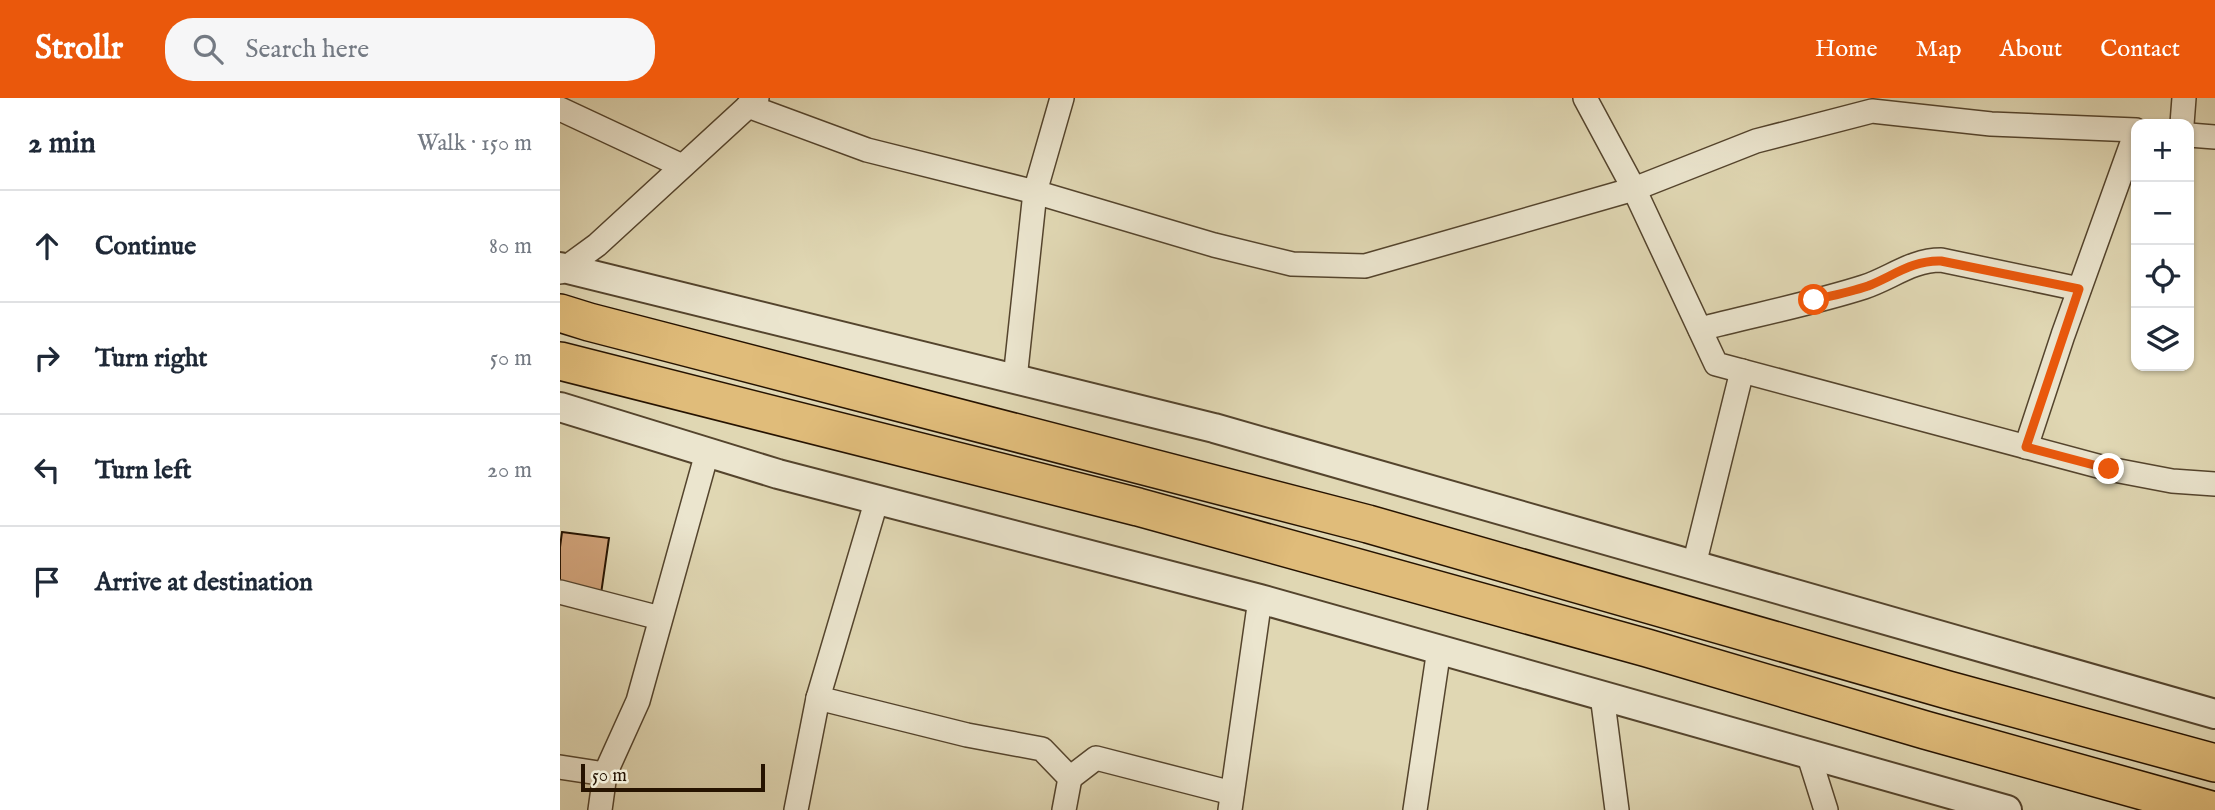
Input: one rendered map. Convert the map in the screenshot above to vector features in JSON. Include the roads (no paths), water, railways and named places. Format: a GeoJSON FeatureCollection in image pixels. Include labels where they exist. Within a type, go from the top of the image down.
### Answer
{"type":"FeatureCollection","features":[{"type":"Feature","properties":{"kind":"highway"},"geometry":{"type":"LineString","coordinates":[[560,313],[1368,524],[1948,690],[2215,763]]}},
{"type":"Feature","properties":{"kind":"highway"},"geometry":{"type":"LineString","coordinates":[[560,362],[1138,507],[1647,648],[2211,810]]}},
{"type":"Feature","properties":{"kind":"street"},"geometry":{"type":"LineString","coordinates":[[1015,379],[1035,192],[1062,98]]}},
{"type":"Feature","properties":{"kind":"street"},"geometry":{"type":"LineString","coordinates":[[1585,98],[1634,189],[1716,364],[2109,469],[2172,481],[2215,484]]}},
{"type":"Feature","properties":{"kind":"street"},"geometry":{"type":"LineString","coordinates":[[2182,119],[2184,98]]}},
{"type":"Feature","properties":{"kind":"street"},"geometry":{"type":"LineString","coordinates":[[561,269],[597,245],[752,102],[846,143],[1035,192],[1214,245],[1292,264],[1365,266],[1634,189],[1756,141],[1872,111],[1991,124],[2131,131]]}},
{"type":"Feature","properties":{"kind":"street"},"geometry":{"type":"LineString","coordinates":[[560,109],[682,166]]}},
{"type":"Feature","properties":{"kind":"street"},"geometry":{"type":"LineString","coordinates":[[2194,135],[2215,137]]}},
{"type":"Feature","properties":{"kind":"street"},"geometry":{"type":"LineString","coordinates":[[2026,447],[2131,145]]}},
{"type":"Feature","properties":{"kind":"street"},"geometry":{"type":"LineString","coordinates":[[1700,329],[1866,286],[1907,267],[1930,260],[2079,289]]}},
{"type":"Feature","properties":{"kind":"street"},"geometry":{"type":"LineString","coordinates":[[561,269],[1214,428],[2215,714]]}},
{"type":"Feature","properties":{"kind":"street"},"geometry":{"type":"LineString","coordinates":[[1694,565],[1742,371]]}},
{"type":"Feature","properties":{"kind":"street"},"geometry":{"type":"LineString","coordinates":[[560,407],[707,453],[1260,599],[2007,810]]}},
{"type":"Feature","properties":{"kind":"street"},"geometry":{"type":"LineString","coordinates":[[600,810],[605,774],[638,701],[707,453]]}},
{"type":"Feature","properties":{"kind":"street"},"geometry":{"type":"LineString","coordinates":[[796,810],[818,698],[877,499]]}},
{"type":"Feature","properties":{"kind":"street"},"geometry":{"type":"LineString","coordinates":[[560,592],[660,618]]}},
{"type":"Feature","properties":{"kind":"street"},"geometry":{"type":"LineString","coordinates":[[1064,810],[1070,778],[1096,758],[1231,801],[1260,599]]}},
{"type":"Feature","properties":{"kind":"street"},"geometry":{"type":"LineString","coordinates":[[1415,810],[1439,649]]}},
{"type":"Feature","properties":{"kind":"street"},"geometry":{"type":"LineString","coordinates":[[1602,695],[1617,810]]}},
{"type":"Feature","properties":{"kind":"street"},"geometry":{"type":"LineString","coordinates":[[818,698],[967,735],[1042,749],[1070,778]]}},
{"type":"Feature","properties":{"kind":"street"},"geometry":{"type":"LineString","coordinates":[[1808,753],[1826,810]]}},
{"type":"Feature","properties":{"kind":"street"},"geometry":{"type":"LineString","coordinates":[[560,767],[605,774]]}}]}
